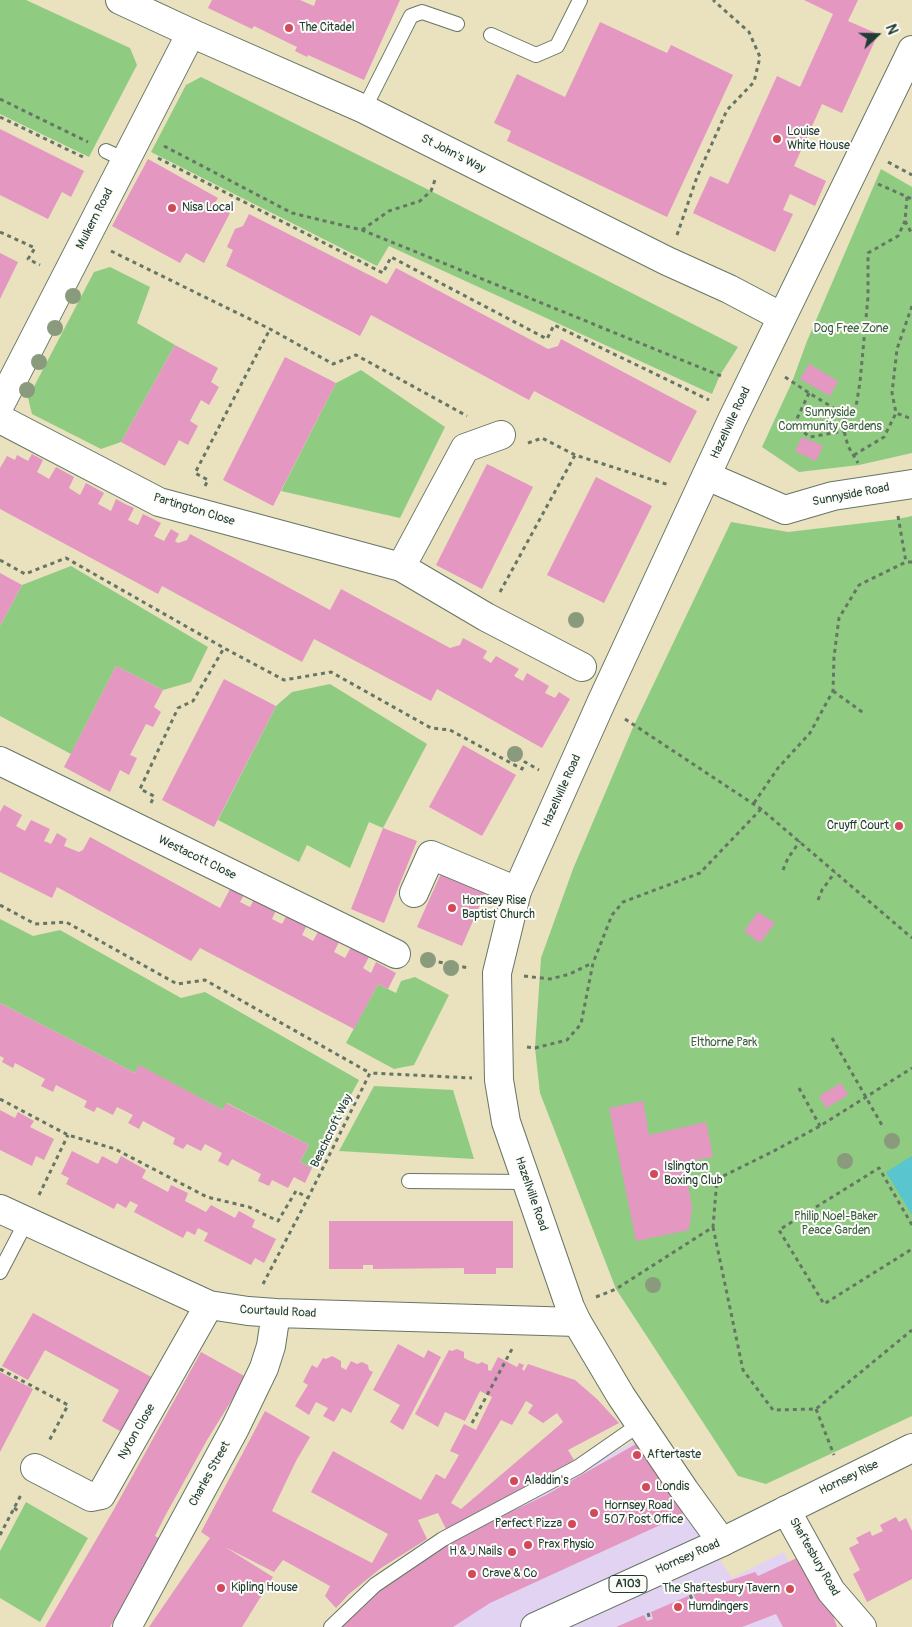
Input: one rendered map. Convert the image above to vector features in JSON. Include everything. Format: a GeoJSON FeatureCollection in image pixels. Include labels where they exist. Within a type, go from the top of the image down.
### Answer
{"type":"FeatureCollection","features":[{"type":"Feature","properties":{"kind":"street","name":"St John's Way"},"geometry":{"type":"LineString","coordinates":[[120,0],[364,109],[667,261],[730,289],[782,317]]}},
{"type":"Feature","properties":{"kind":"street","name":"Mulkern Road"},"geometry":{"type":"LineString","coordinates":[[1,406],[85,238],[127,146],[191,33]]}},
{"type":"Feature","properties":{"kind":"street","name":"Hazellville Road"},"geometry":{"type":"LineString","coordinates":[[722,1542],[640,1424],[573,1314],[506,1122],[499,1080],[497,973],[517,891],[565,784],[735,413],[912,50]]}},
{"type":"Feature","properties":{"kind":"street","name":"Partington Close"},"geometry":{"type":"LineString","coordinates":[[1,406],[159,502],[401,567],[486,617],[582,667]]}},
{"type":"Feature","properties":{"kind":"street"},"geometry":{"type":"LineString","coordinates":[[401,567],[465,448],[501,435]]}},
{"type":"Feature","properties":{"kind":"street","name":"Sunnyside Road"},"geometry":{"type":"LineString","coordinates":[[703,485],[785,510],[833,496],[904,485]]}},
{"type":"Feature","properties":{"kind":"street","name":"Westacott Close"},"geometry":{"type":"LineString","coordinates":[[0,761],[396,954]]}},
{"type":"Feature","properties":{"kind":"street"},"geometry":{"type":"LineString","coordinates":[[414,893],[431,855],[517,891]]}},
{"type":"Feature","properties":{"kind":"street","name":"Courtauld Road"},"geometry":{"type":"LineString","coordinates":[[0,1209],[209,1305],[276,1313],[529,1320],[573,1314]]}},
{"type":"Feature","properties":{"kind":"street","name":"Nyton Close"},"geometry":{"type":"LineString","coordinates":[[35,1468],[91,1497],[100,1495],[209,1305]]}},
{"type":"Feature","properties":{"kind":"street","name":"Charles Street"},"geometry":{"type":"LineString","coordinates":[[127,1627],[244,1411],[264,1368],[271,1346],[276,1313]]}},
{"type":"Feature","properties":{"kind":"street","name":"Hornsey Rise"},"geometry":{"type":"LineString","coordinates":[[786,1510],[912,1448]]}},
{"type":"Feature","properties":{"kind":"street","name":"Hornsey Road"},"geometry":{"type":"LineString","coordinates":[[535,1627],[722,1542],[786,1510]]}},
{"type":"Feature","properties":{"kind":"street","name":"Shaftesbury Road"},"geometry":{"type":"LineString","coordinates":[[786,1510],[831,1591],[862,1627]]}},
{"type":"Feature","properties":{"kind":"lane"},"geometry":{"type":"LineString","coordinates":[[491,35],[536,55],[557,46],[580,0]]}},
{"type":"Feature","properties":{"kind":"lane"},"geometry":{"type":"LineString","coordinates":[[364,109],[411,16],[422,12],[457,24]]}},
{"type":"Feature","properties":{"kind":"lane"},"geometry":{"type":"LineString","coordinates":[[409,1181],[526,1182]]}},
{"type":"Feature","properties":{"kind":"lane"},"geometry":{"type":"LineString","coordinates":[[0,1272],[26,1222]]}},
{"type":"Feature","properties":{"kind":"lane"},"geometry":{"type":"LineString","coordinates":[[331,1627],[375,1585],[443,1539],[578,1468],[640,1424]]}},
{"type":"Feature","properties":{"kind":"path"},"geometry":{"type":"LineString","coordinates":[[667,261],[684,218],[697,177],[727,110],[754,82],[760,57],[749,32],[713,0]]}},
{"type":"Feature","properties":{"kind":"path"},"geometry":{"type":"LineString","coordinates":[[0,99],[127,146],[382,273],[391,257],[547,339],[554,325],[735,413]]}},
{"type":"Feature","properties":{"kind":"path"},"geometry":{"type":"LineString","coordinates":[[0,117],[92,161]]}},
{"type":"Feature","properties":{"kind":"path"},"geometry":{"type":"LineString","coordinates":[[127,146],[158,142],[292,213],[362,230],[748,387]]}},
{"type":"Feature","properties":{"kind":"path"},"geometry":{"type":"LineString","coordinates":[[362,230],[389,211],[420,201],[431,191],[446,150]]}},
{"type":"Feature","properties":{"kind":"path"},"geometry":{"type":"LineString","coordinates":[[853,169],[876,183],[912,199]]}},
{"type":"Feature","properties":{"kind":"path"},"geometry":{"type":"LineString","coordinates":[[845,415],[856,407],[860,382],[868,297],[868,253],[898,236],[905,221],[908,196]]}},
{"type":"Feature","properties":{"kind":"path"},"geometry":{"type":"LineString","coordinates":[[905,221],[912,234]]}},
{"type":"Feature","properties":{"kind":"path"},"geometry":{"type":"LineString","coordinates":[[0,232],[35,248],[28,259]]}},
{"type":"Feature","properties":{"kind":"path"},"geometry":{"type":"LineString","coordinates":[[85,238],[270,328],[333,364],[356,355],[521,446],[542,438],[575,455],[703,485]]}},
{"type":"Feature","properties":{"kind":"path"},"geometry":{"type":"LineString","coordinates":[[854,455],[884,437],[896,413],[892,393],[897,349],[912,306]]}},
{"type":"Feature","properties":{"kind":"path"},"geometry":{"type":"LineString","coordinates":[[197,485],[204,488],[208,480],[195,473],[270,328]]}},
{"type":"Feature","properties":{"kind":"path"},"geometry":{"type":"LineString","coordinates":[[762,360],[809,394],[845,415]]}},
{"type":"Feature","properties":{"kind":"path"},"geometry":{"type":"LineString","coordinates":[[809,394],[794,426],[810,436],[844,431]]}},
{"type":"Feature","properties":{"kind":"path"},"geometry":{"type":"LineString","coordinates":[[896,413],[912,419]]}},
{"type":"Feature","properties":{"kind":"path"},"geometry":{"type":"LineString","coordinates":[[845,415],[844,431],[848,446],[859,465],[864,492]]}},
{"type":"Feature","properties":{"kind":"path"},"geometry":{"type":"LineString","coordinates":[[486,617],[575,455]]}},
{"type":"Feature","properties":{"kind":"path"},"geometry":{"type":"LineString","coordinates":[[904,485],[898,519],[906,562]]}},
{"type":"Feature","properties":{"kind":"path"},"geometry":{"type":"LineString","coordinates":[[0,560],[25,574],[66,558],[284,680],[331,672],[431,728],[450,730],[522,769],[525,762],[565,784]]}},
{"type":"Feature","properties":{"kind":"path"},"geometry":{"type":"LineString","coordinates":[[754,803],[778,768],[810,732],[834,691],[834,657],[839,618],[859,585],[906,562],[912,562]]}},
{"type":"Feature","properties":{"kind":"path"},"geometry":{"type":"LineString","coordinates":[[143,802],[150,805],[154,796],[140,789],[178,708],[193,701],[224,648]]}},
{"type":"Feature","properties":{"kind":"path"},"geometry":{"type":"LineString","coordinates":[[834,691],[865,714]]}},
{"type":"Feature","properties":{"kind":"path"},"geometry":{"type":"LineString","coordinates":[[602,703],[754,803],[912,938]]}},
{"type":"Feature","properties":{"kind":"path"},"geometry":{"type":"LineString","coordinates":[[498,1045],[535,1048],[567,1040],[581,1024],[593,962],[612,915],[624,902],[700,873],[761,809]]}},
{"type":"Feature","properties":{"kind":"path"},"geometry":{"type":"LineString","coordinates":[[783,870],[788,858],[800,842]]}},
{"type":"Feature","properties":{"kind":"path"},"geometry":{"type":"LineString","coordinates":[[818,900],[822,890],[835,872]]}},
{"type":"Feature","properties":{"kind":"path"},"geometry":{"type":"LineString","coordinates":[[0,905],[35,924],[66,922],[177,984],[205,980],[370,1073],[499,1080]]}},
{"type":"Feature","properties":{"kind":"path"},"geometry":{"type":"LineString","coordinates":[[396,954],[497,973],[550,978],[570,974],[593,962]]}},
{"type":"Feature","properties":{"kind":"path"},"geometry":{"type":"LineString","coordinates":[[832,1038],[883,1127]]}},
{"type":"Feature","properties":{"kind":"path"},"geometry":{"type":"LineString","coordinates":[[912,1068],[820,1126],[717,1179],[713,1227],[743,1370],[773,1410],[816,1409],[912,1330]]}},
{"type":"Feature","properties":{"kind":"path","name":"Beachcroft Way"},"geometry":{"type":"LineString","coordinates":[[248,1311],[308,1198],[370,1073]]}},
{"type":"Feature","properties":{"kind":"path"},"geometry":{"type":"LineString","coordinates":[[799,1088],[820,1126]]}},
{"type":"Feature","properties":{"kind":"path"},"geometry":{"type":"LineString","coordinates":[[0,1099],[68,1135],[115,1149],[207,1197],[249,1207],[278,1221],[296,1191],[308,1198]]}},
{"type":"Feature","properties":{"kind":"path"},"geometry":{"type":"LineString","coordinates":[[26,1222],[68,1135]]}},
{"type":"Feature","properties":{"kind":"path"},"geometry":{"type":"LineString","coordinates":[[912,1225],[879,1168],[779,1230],[824,1304],[912,1249]]}},
{"type":"Feature","properties":{"kind":"path"},"geometry":{"type":"LineString","coordinates":[[573,1314],[713,1227]]}},
{"type":"Feature","properties":{"kind":"path"},"geometry":{"type":"LineString","coordinates":[[472,1423],[529,1320]]}},
{"type":"Feature","properties":{"kind":"path"},"geometry":{"type":"LineString","coordinates":[[816,1409],[846,1479]]}},
{"type":"Feature","properties":{"kind":"path"},"geometry":{"type":"LineString","coordinates":[[14,1508],[20,1512]]}},
{"type":"Feature","properties":{"kind":"path"},"geometry":{"type":"LineString","coordinates":[[690,1595],[693,1601]]}},
{"type":"Feature","properties":{"kind":"path"},"geometry":{"type":"LineString","coordinates":[[648,1614],[650,1620]]}},
{"type":"Feature","properties":{"kind":"shaded area"},"geometry":{"type":"Polygon","coordinates":[[[641,1438],[732,1578],[784,1552],[817,1619],[825,1627],[336,1627],[377,1587],[448,1538],[641,1438]]]}},
{"type":"Feature","properties":{"kind":"green space"},"geometry":{"type":"Polygon","coordinates":[[[0,0],[26,0],[130,48],[137,65],[89,157],[0,114],[0,0]]]}},
{"type":"Feature","properties":{"kind":"green space"},"geometry":{"type":"Polygon","coordinates":[[[201,77],[738,347],[720,375],[712,394],[389,246],[377,266],[151,152],[186,85],[201,77]]]}},
{"type":"Feature","properties":{"kind":"green space","name":"Sunnyside Community Gardens"},"geometry":{"type":"Polygon","coordinates":[[[881,169],[912,187],[912,453],[859,465],[799,472],[762,447],[792,382],[807,341],[881,169]]]}},
{"type":"Feature","properties":{"kind":"green space"},"geometry":{"type":"Polygon","coordinates":[[[110,267],[150,287],[137,323],[175,345],[121,442],[101,449],[32,414],[28,398],[94,272],[110,267]]]}},
{"type":"Feature","properties":{"kind":"green space"},"geometry":{"type":"Polygon","coordinates":[[[361,370],[445,427],[400,518],[281,491],[336,383],[361,370]]]}},
{"type":"Feature","properties":{"kind":"green space","name":"Elthorne Park"},"geometry":{"type":"Polygon","coordinates":[[[912,516],[912,1416],[766,1484],[738,1476],[616,1289],[540,1093],[535,1048],[541,958],[573,869],[634,725],[731,522],[788,532],[912,516]]]}},
{"type":"Feature","properties":{"kind":"green space"},"geometry":{"type":"Polygon","coordinates":[[[71,566],[208,647],[191,682],[163,690],[116,666],[71,754],[0,716],[0,626],[22,585],[71,566]]]}},
{"type":"Feature","properties":{"kind":"green space"},"geometry":{"type":"Polygon","coordinates":[[[330,684],[427,744],[383,828],[369,822],[350,868],[307,845],[299,862],[218,820],[276,706],[292,692],[330,684]]]}},
{"type":"Feature","properties":{"kind":"green space"},"geometry":{"type":"Polygon","coordinates":[[[0,919],[33,936],[60,930],[181,998],[205,992],[359,1080],[312,1168],[300,1162],[309,1145],[227,1103],[223,1110],[139,1066],[135,1073],[0,1003],[0,919]]]}},
{"type":"Feature","properties":{"kind":"green space"},"geometry":{"type":"Polygon","coordinates":[[[415,977],[449,995],[414,1065],[394,1069],[346,1043],[378,984],[396,993],[401,981],[415,977]]]}},
{"type":"Feature","properties":{"kind":"green space"},"geometry":{"type":"Polygon","coordinates":[[[374,1086],[453,1090],[474,1159],[339,1151],[374,1086]]]}},
{"type":"Feature","properties":{"kind":"green space"},"geometry":{"type":"Polygon","coordinates":[[[26,1502],[88,1538],[40,1622],[0,1598],[0,1551],[26,1502]]]}},
{"type":"Feature","properties":{"kind":"water"},"geometry":{"type":"Polygon","coordinates":[[[912,1156],[912,1215],[886,1172],[912,1156]]]}},
{"type":"Feature","properties":{"kind":"building"},"geometry":{"type":"Polygon","coordinates":[[[212,0],[300,0],[314,6],[316,0],[400,0],[364,80],[308,55],[307,57],[295,51],[297,47],[254,26],[252,29],[208,8],[212,0]]]}},
{"type":"Feature","properties":{"kind":"building","name":"Louise White House"},"geometry":{"type":"Polygon","coordinates":[[[804,0],[858,0],[848,21],[878,34],[842,113],[822,104],[794,166],[826,181],[815,206],[790,194],[783,210],[793,214],[775,252],[693,213],[710,176],[728,184],[777,76],[800,87],[833,14],[804,0]]]}},
{"type":"Feature","properties":{"kind":"building"},"geometry":{"type":"Polygon","coordinates":[[[600,22],[667,53],[671,45],[733,75],[667,217],[507,141],[511,131],[494,123],[517,74],[565,97],[600,22]]]}},
{"type":"Feature","properties":{"kind":"building"},"geometry":{"type":"Polygon","coordinates":[[[0,129],[84,171],[71,197],[62,192],[48,219],[0,195],[0,129]]]}},
{"type":"Feature","properties":{"kind":"building","name":"Nisa Local"},"geometry":{"type":"Polygon","coordinates":[[[148,159],[218,198],[214,204],[230,213],[204,263],[186,253],[180,263],[112,226],[148,159]]]}},
{"type":"Feature","properties":{"kind":"building"},"geometry":{"type":"Polygon","coordinates":[[[249,214],[387,284],[396,268],[548,349],[558,346],[561,339],[697,411],[670,463],[534,391],[529,400],[371,315],[360,336],[226,266],[233,250],[227,247],[235,229],[243,226],[249,214]]]}},
{"type":"Feature","properties":{"kind":"building"},"geometry":{"type":"Polygon","coordinates":[[[0,253],[18,262],[0,299],[0,253]]]}},
{"type":"Feature","properties":{"kind":"building"},"geometry":{"type":"Polygon","coordinates":[[[175,345],[218,368],[211,382],[219,387],[209,405],[201,400],[190,421],[198,426],[188,445],[179,440],[165,466],[121,442],[175,345]]]}},
{"type":"Feature","properties":{"kind":"building"},"geometry":{"type":"Polygon","coordinates":[[[285,357],[336,383],[273,506],[223,480],[285,357]]]}},
{"type":"Feature","properties":{"kind":"building"},"geometry":{"type":"Polygon","coordinates":[[[809,364],[838,381],[830,396],[800,379],[809,364]]]}},
{"type":"Feature","properties":{"kind":"building"},"geometry":{"type":"Polygon","coordinates":[[[802,437],[823,446],[816,461],[795,451],[802,437]]]}},
{"type":"Feature","properties":{"kind":"building"},"geometry":{"type":"Polygon","coordinates":[[[32,454],[43,460],[37,472],[49,479],[56,467],[74,477],[69,488],[80,495],[86,483],[104,493],[98,504],[111,511],[116,499],[134,508],[128,520],[138,525],[143,514],[161,523],[154,536],[164,541],[171,529],[179,534],[175,541],[178,543],[187,540],[190,534],[330,610],[341,589],[450,648],[460,645],[463,638],[487,651],[483,658],[491,663],[496,656],[519,669],[514,676],[523,681],[527,673],[549,686],[545,693],[555,698],[559,692],[570,699],[542,748],[437,689],[431,701],[314,639],[302,662],[162,586],[158,594],[0,509],[0,468],[7,456],[15,460],[17,455],[28,461],[32,454]]]}},
{"type":"Feature","properties":{"kind":"building"},"geometry":{"type":"Polygon","coordinates":[[[487,464],[533,487],[482,589],[436,565],[487,464]]]}},
{"type":"Feature","properties":{"kind":"building"},"geometry":{"type":"Polygon","coordinates":[[[596,477],[652,506],[604,603],[547,575],[596,477]]]}},
{"type":"Feature","properties":{"kind":"building"},"geometry":{"type":"Polygon","coordinates":[[[0,573],[22,585],[0,626],[0,573]]]}},
{"type":"Feature","properties":{"kind":"building"},"geometry":{"type":"Polygon","coordinates":[[[116,666],[163,690],[154,707],[161,712],[153,727],[146,724],[130,755],[137,758],[129,775],[120,770],[110,792],[64,767],[116,666]]]}},
{"type":"Feature","properties":{"kind":"building"},"geometry":{"type":"Polygon","coordinates":[[[224,679],[276,706],[214,827],[162,800],[224,679]]]}},
{"type":"Feature","properties":{"kind":"building"},"geometry":{"type":"Polygon","coordinates":[[[463,745],[516,775],[482,836],[429,807],[463,745]]]}},
{"type":"Feature","properties":{"kind":"building"},"geometry":{"type":"Polygon","coordinates":[[[4,805],[22,815],[16,826],[25,831],[31,820],[50,829],[44,841],[51,844],[57,833],[67,839],[64,846],[79,852],[83,850],[90,837],[220,908],[230,889],[234,891],[237,885],[247,890],[240,902],[250,907],[256,895],[278,906],[272,919],[282,924],[288,913],[308,923],[302,935],[313,941],[319,930],[340,940],[334,952],[345,958],[351,947],[369,957],[363,968],[371,973],[376,962],[396,973],[388,989],[378,984],[354,1029],[200,948],[191,961],[57,887],[52,898],[0,872],[0,812],[4,805]]]}},
{"type":"Feature","properties":{"kind":"building"},"geometry":{"type":"Polygon","coordinates":[[[383,828],[417,841],[384,923],[351,909],[383,828]]]}},
{"type":"Feature","properties":{"kind":"building","name":"Hornsey Rise Baptist Church"},"geometry":{"type":"Polygon","coordinates":[[[443,869],[487,889],[462,946],[417,927],[443,869]]]}},
{"type":"Feature","properties":{"kind":"building"},"geometry":{"type":"Polygon","coordinates":[[[758,912],[775,923],[760,943],[744,931],[758,912]]]}},
{"type":"Feature","properties":{"kind":"building"},"geometry":{"type":"Polygon","coordinates":[[[0,1003],[135,1073],[139,1065],[223,1110],[226,1103],[309,1145],[300,1162],[312,1168],[305,1183],[294,1177],[288,1188],[272,1180],[269,1186],[258,1181],[261,1174],[232,1159],[228,1166],[218,1161],[222,1153],[205,1144],[201,1151],[187,1144],[183,1149],[173,1144],[175,1138],[143,1121],[139,1129],[128,1123],[133,1115],[117,1107],[113,1115],[97,1107],[94,1112],[84,1107],[87,1101],[56,1085],[53,1092],[41,1086],[45,1079],[15,1063],[13,1068],[2,1062],[4,1058],[0,1056],[0,1003]]]}},
{"type":"Feature","properties":{"kind":"building"},"geometry":{"type":"Polygon","coordinates":[[[841,1083],[848,1095],[826,1108],[819,1096],[841,1083]]]}},
{"type":"Feature","properties":{"kind":"building","name":"Islington Boxing Club"},"geometry":{"type":"Polygon","coordinates":[[[643,1101],[649,1135],[706,1122],[713,1157],[684,1162],[692,1207],[689,1230],[636,1241],[609,1108],[643,1101]]]}},
{"type":"Feature","properties":{"kind":"building"},"geometry":{"type":"Polygon","coordinates":[[[0,1110],[15,1118],[18,1112],[34,1121],[30,1127],[54,1139],[44,1160],[36,1156],[32,1166],[0,1150],[0,1110]]]}},
{"type":"Feature","properties":{"kind":"building"},"geometry":{"type":"Polygon","coordinates":[[[72,1151],[98,1164],[102,1156],[117,1164],[121,1156],[146,1170],[142,1178],[168,1192],[171,1185],[188,1193],[185,1201],[206,1212],[211,1205],[235,1218],[239,1211],[255,1220],[252,1227],[276,1239],[264,1263],[255,1258],[251,1265],[204,1241],[208,1233],[198,1228],[195,1235],[187,1231],[183,1238],[134,1212],[138,1205],[130,1201],[126,1208],[117,1203],[114,1209],[66,1184],[69,1178],[61,1174],[72,1151]]]}},
{"type":"Feature","properties":{"kind":"building"},"geometry":{"type":"Polygon","coordinates":[[[329,1221],[513,1221],[513,1268],[496,1268],[496,1274],[464,1274],[464,1268],[373,1269],[373,1265],[363,1265],[363,1269],[329,1269],[329,1221]]]}},
{"type":"Feature","properties":{"kind":"building"},"geometry":{"type":"Polygon","coordinates":[[[33,1313],[157,1380],[127,1435],[102,1421],[119,1390],[45,1350],[28,1380],[2,1366],[33,1313]]]}},
{"type":"Feature","properties":{"kind":"building"},"geometry":{"type":"Polygon","coordinates":[[[398,1344],[424,1358],[428,1350],[441,1357],[403,1430],[390,1422],[400,1405],[373,1390],[398,1344]]]}},
{"type":"Feature","properties":{"kind":"building"},"geometry":{"type":"Polygon","coordinates":[[[457,1349],[464,1352],[464,1358],[478,1364],[482,1362],[488,1365],[488,1370],[491,1371],[498,1357],[517,1367],[519,1363],[524,1365],[522,1369],[524,1371],[528,1364],[575,1380],[597,1399],[619,1423],[568,1450],[574,1460],[446,1529],[438,1513],[418,1520],[427,1539],[381,1568],[349,1594],[336,1608],[325,1596],[330,1586],[283,1560],[274,1572],[225,1547],[273,1577],[242,1627],[149,1627],[210,1538],[201,1532],[265,1411],[310,1437],[272,1511],[372,1563],[388,1534],[311,1492],[333,1451],[421,1500],[436,1474],[445,1479],[459,1455],[450,1451],[464,1424],[476,1430],[492,1397],[480,1391],[465,1421],[445,1412],[438,1427],[415,1414],[449,1350],[457,1349]],[[526,1401],[512,1425],[501,1420],[451,1503],[461,1509],[563,1422],[557,1413],[543,1423],[528,1413],[533,1405],[526,1401]]]}},
{"type":"Feature","properties":{"kind":"building"},"geometry":{"type":"Polygon","coordinates":[[[201,1352],[246,1377],[207,1440],[165,1516],[155,1536],[162,1540],[134,1583],[110,1627],[45,1627],[113,1511],[201,1352]]]}},
{"type":"Feature","properties":{"kind":"building"},"geometry":{"type":"Polygon","coordinates":[[[332,1356],[341,1361],[341,1367],[346,1370],[351,1361],[357,1364],[362,1362],[368,1365],[369,1370],[373,1372],[351,1413],[342,1408],[334,1422],[323,1416],[328,1408],[316,1402],[309,1415],[295,1406],[308,1385],[303,1382],[312,1365],[317,1368],[323,1358],[326,1359],[332,1356]]]}},
{"type":"Feature","properties":{"kind":"building"},"geometry":{"type":"Polygon","coordinates":[[[0,1372],[33,1389],[0,1452],[0,1372]]]}},
{"type":"Feature","properties":{"kind":"building"},"geometry":{"type":"Polygon","coordinates":[[[636,1444],[641,1446],[683,1504],[682,1515],[490,1603],[453,1627],[339,1627],[360,1606],[383,1588],[450,1541],[546,1495],[636,1444]]]}},
{"type":"Feature","properties":{"kind":"building"},"geometry":{"type":"Polygon","coordinates":[[[896,1517],[899,1522],[906,1518],[912,1531],[912,1579],[867,1602],[853,1574],[860,1570],[849,1548],[859,1543],[856,1538],[870,1531],[872,1536],[883,1531],[880,1525],[896,1517]]]}},
{"type":"Feature","properties":{"kind":"building"},"geometry":{"type":"Polygon","coordinates":[[[799,1557],[823,1603],[833,1615],[837,1627],[783,1627],[776,1614],[742,1627],[616,1627],[644,1615],[647,1621],[653,1619],[651,1612],[688,1596],[691,1602],[696,1600],[693,1593],[755,1572],[758,1576],[799,1557]]]}},
{"type":"Feature","properties":{"kind":"place","name":"The Citadel"},"geometry":{"type":"Point","coordinates":[289,28]}},
{"type":"Feature","properties":{"kind":"place","name":"Louise White House"},"geometry":{"type":"Point","coordinates":[777,139]}},
{"type":"Feature","properties":{"kind":"place","name":"Nisa Local"},"geometry":{"type":"Point","coordinates":[172,208]}},
{"type":"Feature","properties":{"kind":"place","name":"Cruyff Court"},"geometry":{"type":"Point","coordinates":[899,826]}},
{"type":"Feature","properties":{"kind":"place","name":"Hornsey Rise Baptist Church"},"geometry":{"type":"Point","coordinates":[452,908]}},
{"type":"Feature","properties":{"kind":"place","name":"Islington Boxing Club"},"geometry":{"type":"Point","coordinates":[654,1174]}},
{"type":"Feature","properties":{"kind":"place","name":"Aftertaste"},"geometry":{"type":"Point","coordinates":[637,1455]}},
{"type":"Feature","properties":{"kind":"place","name":"Aladdin's"},"geometry":{"type":"Point","coordinates":[514,1481]}},
{"type":"Feature","properties":{"kind":"place","name":"Londis"},"geometry":{"type":"Point","coordinates":[646,1487]}},
{"type":"Feature","properties":{"kind":"place","name":"Hornsey Road 507 Post Office"},"geometry":{"type":"Point","coordinates":[594,1513]}},
{"type":"Feature","properties":{"kind":"place","name":"Perfect Pizza"},"geometry":{"type":"Point","coordinates":[572,1524]}},
{"type":"Feature","properties":{"kind":"place","name":"Prax Physio"},"geometry":{"type":"Point","coordinates":[528,1545]}},
{"type":"Feature","properties":{"kind":"place","name":"H & J Nails"},"geometry":{"type":"Point","coordinates":[512,1552]}},
{"type":"Feature","properties":{"kind":"place","name":"Crave & Co"},"geometry":{"type":"Point","coordinates":[472,1574]}},
{"type":"Feature","properties":{"kind":"place","name":"Kipling House"},"geometry":{"type":"Point","coordinates":[221,1588]}},
{"type":"Feature","properties":{"kind":"place","name":"The Shaftesbury Tavern"},"geometry":{"type":"Point","coordinates":[790,1589]}},
{"type":"Feature","properties":{"kind":"place","name":"Humdingers"},"geometry":{"type":"Point","coordinates":[678,1607]}},
{"type":"Feature","properties":{"kind":"park label","name":"Dog Free Zone"},"geometry":{"type":"Point","coordinates":[851,329]}},
{"type":"Feature","properties":{"kind":"park label","name":"Philip Noel-Baker Peace Garden"},"geometry":{"type":"Point","coordinates":[836,1224]}}]}
